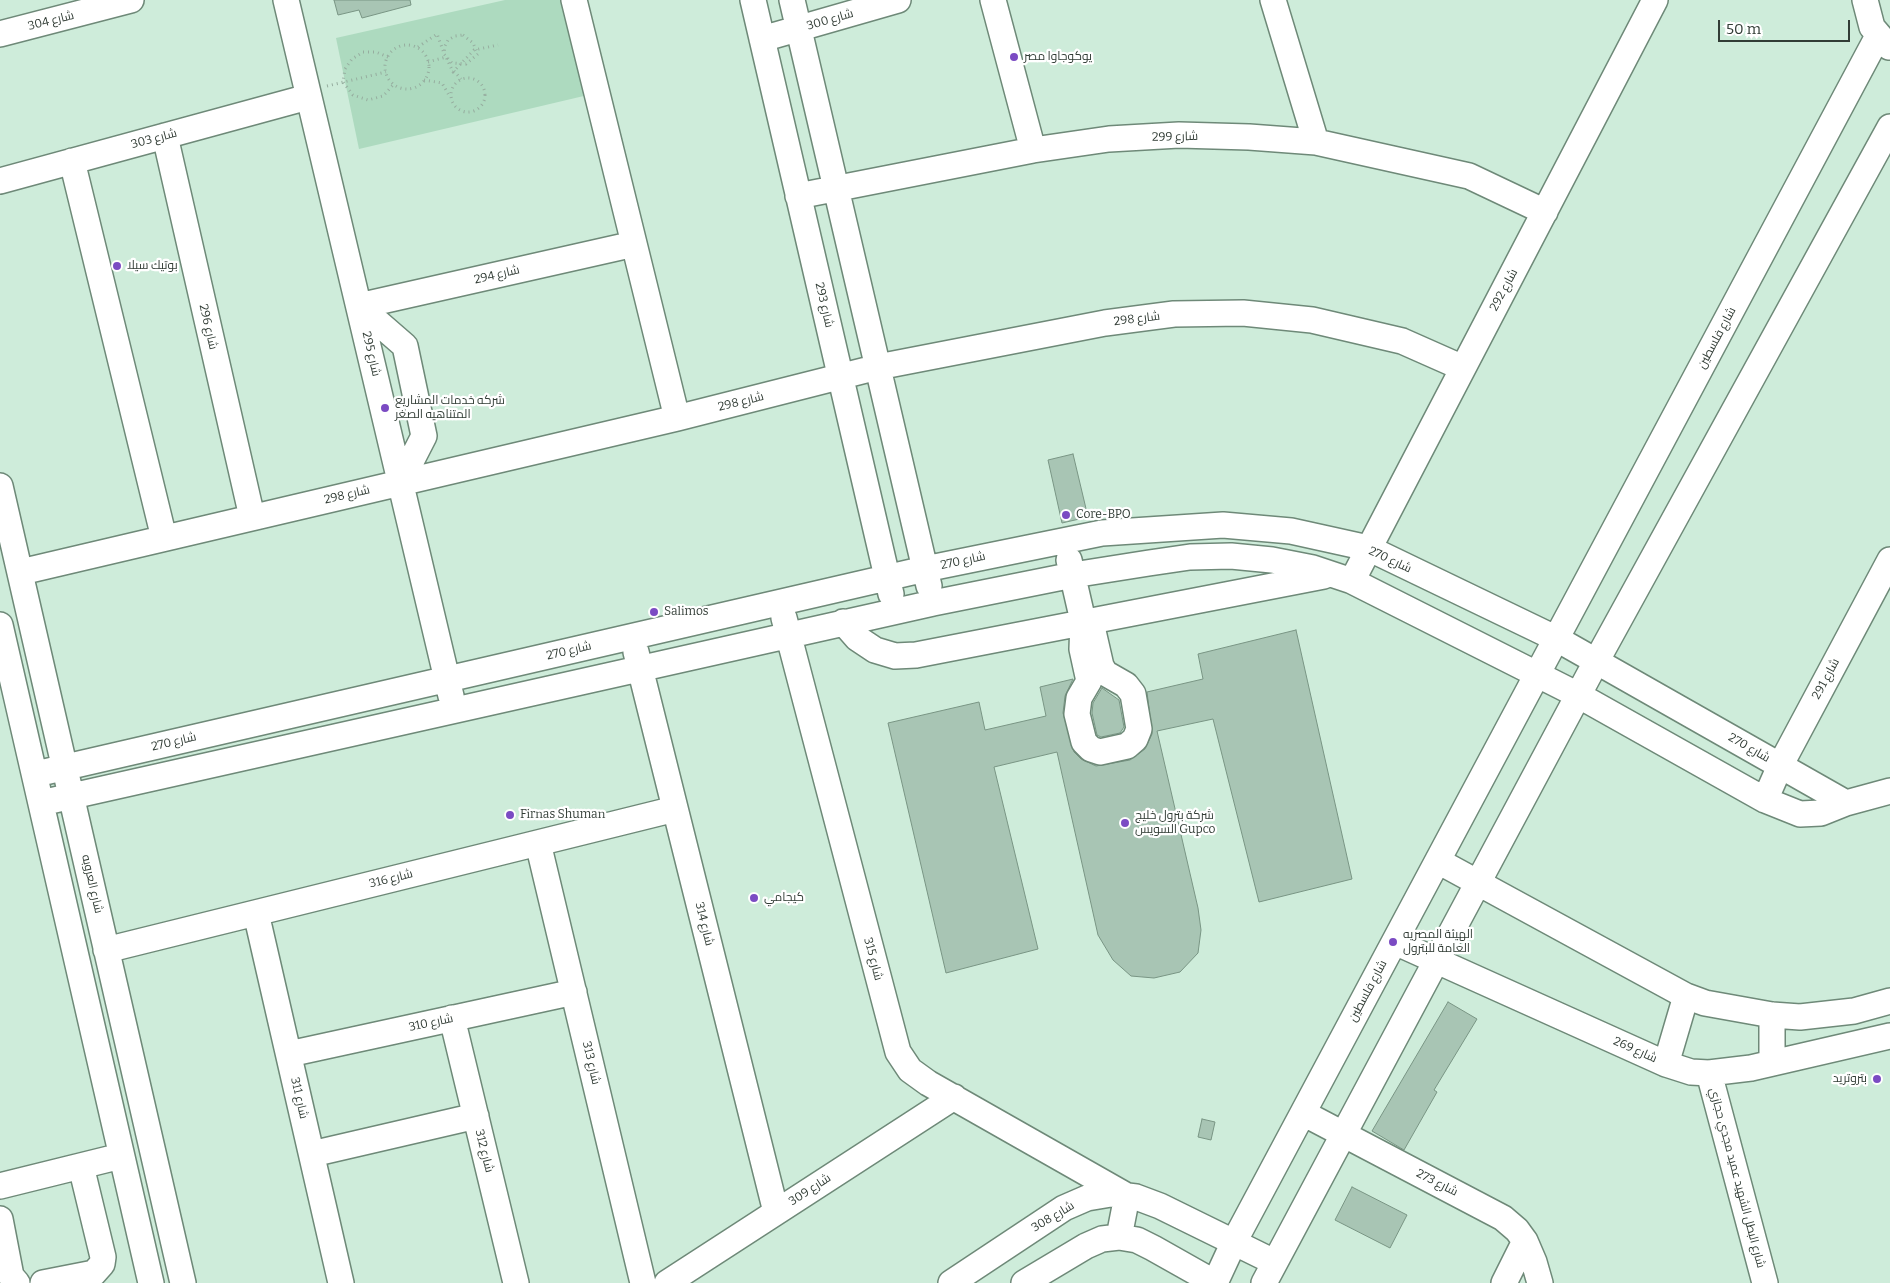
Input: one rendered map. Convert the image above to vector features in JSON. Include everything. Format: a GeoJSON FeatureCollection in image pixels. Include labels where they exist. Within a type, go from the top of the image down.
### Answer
{"type":"FeatureCollection","features":[{"type":"Feature","properties":{"kind":"street","name":"شارع 304"},"geometry":{"type":"LineString","coordinates":[[0,34],[131,0]]}},
{"type":"Feature","properties":{"kind":"street","name":"شارع 295"},"geometry":{"type":"LineString","coordinates":[[286,0],[454,709]]}},
{"type":"Feature","properties":{"kind":"street"},"geometry":{"type":"LineString","coordinates":[[574,0],[677,418]]}},
{"type":"Feature","properties":{"kind":"street"},"geometry":{"type":"LineString","coordinates":[[754,5],[793,0],[933,603]]}},
{"type":"Feature","properties":{"kind":"street","name":"شارع 300"},"geometry":{"type":"LineString","coordinates":[[762,39],[898,0]]}},
{"type":"Feature","properties":{"kind":"street"},"geometry":{"type":"LineString","coordinates":[[993,0],[1033,150]]}},
{"type":"Feature","properties":{"kind":"street"},"geometry":{"type":"LineString","coordinates":[[1273,0],[1316,142]]}},
{"type":"Feature","properties":{"kind":"street","name":"شارع 292"},"geometry":{"type":"LineString","coordinates":[[1342,577],[1368,548],[1656,0]]}},
{"type":"Feature","properties":{"kind":"street"},"geometry":{"type":"LineString","coordinates":[[1861,2],[1872,27],[1884,42]]}},
{"type":"Feature","properties":{"kind":"street","name":"شارع 293"},"geometry":{"type":"LineString","coordinates":[[754,5],[895,611]]}},
{"type":"Feature","properties":{"kind":"street","name":"شارع فلسطين"},"geometry":{"type":"LineString","coordinates":[[1215,1283],[1234,1242],[1538,674],[1884,42]]}},
{"type":"Feature","properties":{"kind":"street","name":"شارع 303"},"geometry":{"type":"LineString","coordinates":[[0,181],[165,136],[308,94]]}},
{"type":"Feature","properties":{"kind":"street"},"geometry":{"type":"LineString","coordinates":[[1269,1272],[1578,695],[1890,128]]}},
{"type":"Feature","properties":{"kind":"street","name":"شارع 299"},"geometry":{"type":"LineString","coordinates":[[798,196],[1033,150],[1109,139],[1179,135],[1249,136],[1316,142],[1469,176],[1545,212]]}},
{"type":"Feature","properties":{"kind":"street","name":"شارع 296"},"geometry":{"type":"LineString","coordinates":[[165,136],[252,517]]}},
{"type":"Feature","properties":{"kind":"street"},"geometry":{"type":"LineString","coordinates":[[72,161],[164,538]]}},
{"type":"Feature","properties":{"kind":"street","name":"شارع 294"},"geometry":{"type":"LineString","coordinates":[[360,306],[634,244]]}},
{"type":"Feature","properties":{"kind":"street"},"geometry":{"type":"LineString","coordinates":[[360,306],[405,346],[424,436],[400,483]]}},
{"type":"Feature","properties":{"kind":"street","name":"شارع 298"},"geometry":{"type":"LineString","coordinates":[[21,572],[677,418],[878,367],[1105,323],[1174,314],[1243,313],[1312,320],[1413,344],[1463,368]]}},
{"type":"Feature","properties":{"kind":"street","name":"شارع العروبه"},"geometry":{"type":"LineString","coordinates":[[1,491],[183,1283]]}},
{"type":"Feature","properties":{"kind":"street","name":"شارع 270"},"geometry":{"type":"LineString","coordinates":[[36,774],[925,569],[1064,540],[1142,529],[1222,525],[1292,531],[1368,548],[1597,660],[1846,803]]}},
{"type":"Feature","properties":{"kind":"street"},"geometry":{"type":"LineString","coordinates":[[1064,540],[1083,621],[1093,631],[1101,666],[1099,679]]}},
{"type":"Feature","properties":{"kind":"street"},"geometry":{"type":"LineString","coordinates":[[41,803],[933,603],[1073,575],[1190,557],[1231,556],[1272,560],[1342,577],[1538,674],[1765,800],[1800,814],[1821,813],[1846,803],[1890,792]]}},
{"type":"Feature","properties":{"kind":"street","name":"شارع 291"},"geometry":{"type":"LineString","coordinates":[[1765,800],[1780,766],[1890,560]]}},
{"type":"Feature","properties":{"kind":"street"},"geometry":{"type":"LineString","coordinates":[[843,622],[857,638],[875,650],[902,656],[916,655],[1083,621],[1342,577]]}},
{"type":"Feature","properties":{"kind":"street","name":"شارع 315"},"geometry":{"type":"LineString","coordinates":[[780,602],[898,1052],[910,1070],[928,1083],[1128,1196]]}},
{"type":"Feature","properties":{"kind":"street"},"geometry":{"type":"LineString","coordinates":[[0,625],[36,774],[41,803],[151,1283]]}},
{"type":"Feature","properties":{"kind":"street","name":"شارع 314"},"geometry":{"type":"LineString","coordinates":[[632,636],[776,1212]]}},
{"type":"Feature","properties":{"kind":"street","name":"شارع 316"},"geometry":{"type":"LineString","coordinates":[[106,950],[675,809]]}},
{"type":"Feature","properties":{"kind":"street","name":"شارع 313"},"geometry":{"type":"LineString","coordinates":[[538,843],[643,1283]]}},
{"type":"Feature","properties":{"kind":"street"},"geometry":{"type":"LineString","coordinates":[[1438,861],[1686,996],[1705,1003],[1772,1015],[1820,1016],[1854,1011],[1890,1001]]}},
{"type":"Feature","properties":{"kind":"street","name":"شارع 311"},"geometry":{"type":"LineString","coordinates":[[256,913],[341,1283]]}},
{"type":"Feature","properties":{"kind":"street","name":"شارع 269"},"geometry":{"type":"LineString","coordinates":[[1395,942],[1435,962],[1666,1064],[1691,1072],[1709,1074],[1731,1072],[1890,1036]]}},
{"type":"Feature","properties":{"kind":"street","name":"شارع 310"},"geometry":{"type":"LineString","coordinates":[[289,1054],[574,992]]}},
{"type":"Feature","properties":{"kind":"street"},"geometry":{"type":"LineString","coordinates":[[1666,1064],[1686,996]]}},
{"type":"Feature","properties":{"kind":"street"},"geometry":{"type":"LineString","coordinates":[[1772,1015],[1772,1063]]}},
{"type":"Feature","properties":{"kind":"street","name":"شارع 312"},"geometry":{"type":"LineString","coordinates":[[452,1018],[516,1283]]}},
{"type":"Feature","properties":{"kind":"street","name":"شارع البطل الشهيد عميد مجدي حجازي"},"geometry":{"type":"LineString","coordinates":[[1709,1074],[1765,1283]]}},
{"type":"Feature","properties":{"kind":"street","name":"شارع 309"},"geometry":{"type":"LineString","coordinates":[[667,1283],[954,1097]]}},
{"type":"Feature","properties":{"kind":"street","name":"شارع 273"},"geometry":{"type":"LineString","coordinates":[[1303,1113],[1503,1218],[1517,1230],[1524,1241],[1534,1262],[1540,1283]]}},
{"type":"Feature","properties":{"kind":"street"},"geometry":{"type":"LineString","coordinates":[[312,1154],[476,1116]]}},
{"type":"Feature","properties":{"kind":"street"},"geometry":{"type":"LineString","coordinates":[[0,1186],[121,1156]]}},
{"type":"Feature","properties":{"kind":"street"},"geometry":{"type":"LineString","coordinates":[[43,1283],[94,1273],[102,1264],[103,1257],[81,1166]]}},
{"type":"Feature","properties":{"kind":"street","name":"شارع 308"},"geometry":{"type":"LineString","coordinates":[[951,1283],[1064,1208],[1087,1198],[1111,1194],[1128,1196],[1160,1206],[1234,1242],[1269,1272]]}},
{"type":"Feature","properties":{"kind":"street"},"geometry":{"type":"LineString","coordinates":[[1120,1237],[1128,1196]]}},
{"type":"Feature","properties":{"kind":"street"},"geometry":{"type":"LineString","coordinates":[[0,1219],[11,1276],[17,1283]]}},
{"type":"Feature","properties":{"kind":"street"},"geometry":{"type":"LineString","coordinates":[[1024,1283],[1086,1246],[1102,1239],[1120,1237],[1137,1240],[1215,1283]]}},
{"type":"Feature","properties":{"kind":"street"},"geometry":{"type":"LineString","coordinates":[[1504,1283],[1524,1241]]}},
{"type":"Feature","properties":{"kind":"path"},"geometry":{"type":"LineString","coordinates":[[418,48],[437,34],[453,72],[461,79]]}},
{"type":"Feature","properties":{"kind":"path"},"geometry":{"type":"LineString","coordinates":[[463,35],[473,44],[474,50],[478,54],[466,64],[458,65],[452,63],[445,55],[448,40],[455,36],[463,35]]}},
{"type":"Feature","properties":{"kind":"path"},"geometry":{"type":"LineString","coordinates":[[404,45],[418,48],[426,56],[428,62],[429,68],[424,80],[413,88],[400,87],[394,84],[386,72],[388,57],[392,51],[404,45]]}},
{"type":"Feature","properties":{"kind":"path"},"geometry":{"type":"LineString","coordinates":[[453,72],[474,50],[498,45]]}},
{"type":"Feature","properties":{"kind":"path"},"geometry":{"type":"LineString","coordinates":[[388,57],[376,52],[363,52],[348,64],[345,69],[343,82],[353,95],[368,100],[383,96],[394,84]]}},
{"type":"Feature","properties":{"kind":"path"},"geometry":{"type":"LineString","coordinates":[[428,62],[445,55]]}},
{"type":"Feature","properties":{"kind":"path"},"geometry":{"type":"LineString","coordinates":[[453,72],[473,58]]}},
{"type":"Feature","properties":{"kind":"path"},"geometry":{"type":"LineString","coordinates":[[308,94],[343,82],[386,72]]}},
{"type":"Feature","properties":{"kind":"path"},"geometry":{"type":"LineString","coordinates":[[424,80],[442,83],[450,97],[456,106],[464,111],[471,111],[484,104],[484,88],[478,81],[470,78],[461,79],[452,87],[450,97]]}},
{"type":"Feature","properties":{"kind":"green space"},"geometry":{"type":"Polygon","coordinates":[[[505,0],[566,0],[588,95],[359,149],[336,38],[505,0]]]}},
{"type":"Feature","properties":{"kind":"building"},"geometry":{"type":"Polygon","coordinates":[[[334,0],[410,0],[411,5],[362,18],[359,10],[338,15],[334,0]]]}},
{"type":"Feature","properties":{"kind":"building"},"geometry":{"type":"Polygon","coordinates":[[[1073,454],[1088,517],[1062,523],[1048,460],[1073,454]]]}},
{"type":"Feature","properties":{"kind":"building","name":"شركة بترول خليج السويس Gupco"},"geometry":{"type":"Polygon","coordinates":[[[1296,630],[1352,879],[1259,902],[1213,719],[1157,731],[1198,908],[1201,930],[1198,953],[1180,972],[1154,978],[1131,976],[1113,960],[1098,935],[1057,752],[994,767],[1038,949],[946,973],[888,723],[979,702],[985,730],[1046,716],[1040,687],[1073,679],[1065,696],[1063,713],[1074,752],[1081,759],[1096,766],[1130,760],[1145,749],[1152,734],[1147,692],[1203,679],[1198,654],[1296,630]]]}},
{"type":"Feature","properties":{"kind":"building"},"geometry":{"type":"Polygon","coordinates":[[[1102,688],[1119,700],[1124,727],[1120,733],[1101,737],[1097,735],[1092,713],[1093,703],[1102,688]]]}},
{"type":"Feature","properties":{"kind":"building"},"geometry":{"type":"Polygon","coordinates":[[[1448,1002],[1477,1019],[1434,1090],[1437,1092],[1404,1150],[1372,1131],[1448,1002]]]}},
{"type":"Feature","properties":{"kind":"building"},"geometry":{"type":"Polygon","coordinates":[[[1202,1119],[1215,1122],[1211,1140],[1198,1137],[1202,1119]]]}},
{"type":"Feature","properties":{"kind":"building"},"geometry":{"type":"Polygon","coordinates":[[[1352,1187],[1407,1215],[1390,1248],[1335,1220],[1352,1187]]]}},
{"type":"Feature","properties":{"kind":"place","name":"يوكوجاوا مصر"},"geometry":{"type":"Point","coordinates":[1014,57]}},
{"type":"Feature","properties":{"kind":"place","name":"بوتيك سيلا"},"geometry":{"type":"Point","coordinates":[117,266]}},
{"type":"Feature","properties":{"kind":"place","name":"شركه خدمات المشاريع المتناهيه الصغر"},"geometry":{"type":"Point","coordinates":[385,408]}},
{"type":"Feature","properties":{"kind":"place","name":"Core-BPO"},"geometry":{"type":"Point","coordinates":[1066,515]}},
{"type":"Feature","properties":{"kind":"place","name":"Salimos"},"geometry":{"type":"Point","coordinates":[654,612]}},
{"type":"Feature","properties":{"kind":"place","name":"Firnas Shuman"},"geometry":{"type":"Point","coordinates":[510,815]}},
{"type":"Feature","properties":{"kind":"place","name":"شركة بترول خليج السويس Gupco"},"geometry":{"type":"Point","coordinates":[1125,823]}},
{"type":"Feature","properties":{"kind":"place","name":"كيجامي"},"geometry":{"type":"Point","coordinates":[754,898]}},
{"type":"Feature","properties":{"kind":"place","name":"الهيئة المصريه العامة للبترول"},"geometry":{"type":"Point","coordinates":[1393,942]}},
{"type":"Feature","properties":{"kind":"place","name":"بتروتريد"},"geometry":{"type":"Point","coordinates":[1877,1079]}}]}
